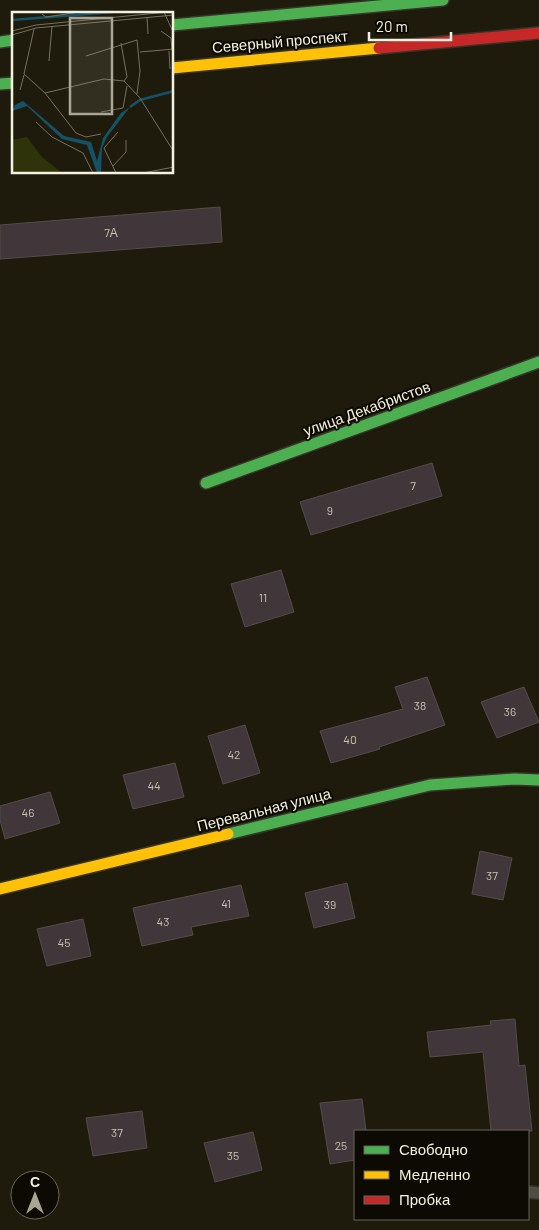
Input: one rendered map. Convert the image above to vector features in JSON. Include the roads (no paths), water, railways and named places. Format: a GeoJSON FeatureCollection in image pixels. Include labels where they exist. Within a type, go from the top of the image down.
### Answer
{"type":"FeatureCollection","features":[{"type":"Feature","properties":{"kind":"street","name":"Северный проспект"},"geometry":{"type":"LineString","coordinates":[[174,26],[443,0]]}},
{"type":"Feature","properties":{"kind":"street","name":"Северный проспект"},"geometry":{"type":"LineString","coordinates":[[174,68],[539,33]]}},
{"type":"Feature","properties":{"kind":"street","name":"улица Декабристов"},"geometry":{"type":"LineString","coordinates":[[206,483],[539,362]]}},
{"type":"Feature","properties":{"kind":"street","name":"Перевальная улица"},"geometry":{"type":"LineString","coordinates":[[0,890],[430,785],[514,779],[539,780]]}}]}
